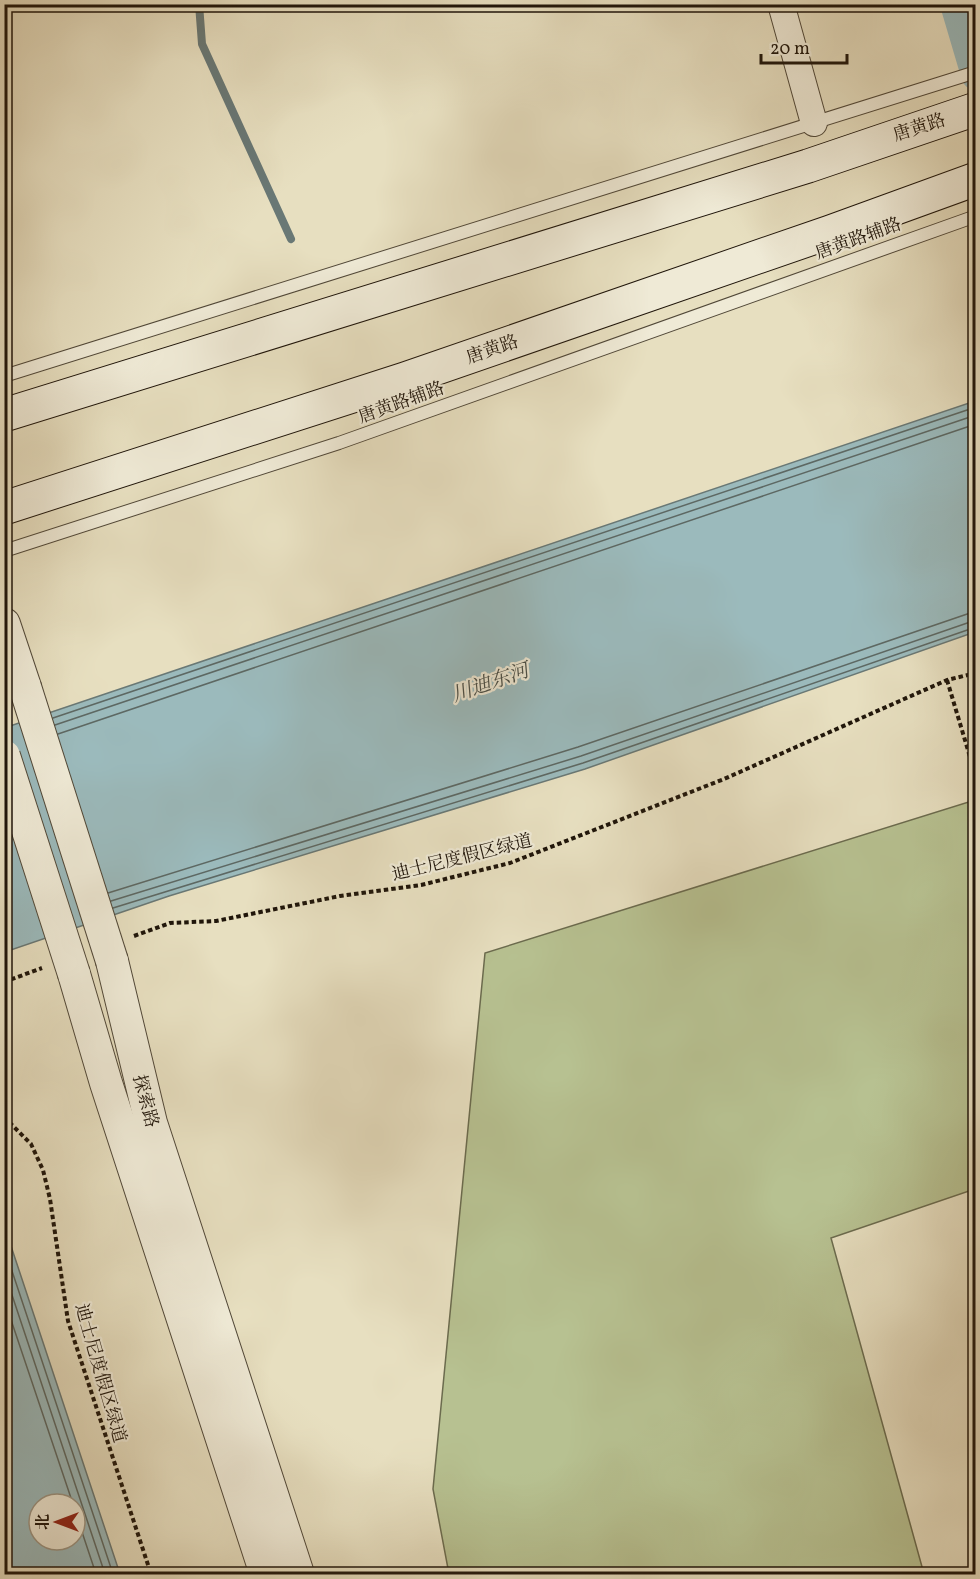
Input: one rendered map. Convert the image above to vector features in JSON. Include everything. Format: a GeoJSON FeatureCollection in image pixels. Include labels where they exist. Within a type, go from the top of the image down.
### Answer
{"type":"FeatureCollection","features":[{"type":"Feature","properties":{"kind":"main road","name":"唐黄路"},"geometry":{"type":"LineString","coordinates":[[4,415],[808,166],[975,109]]}},
{"type":"Feature","properties":{"kind":"main road","name":"唐黄路"},"geometry":{"type":"LineString","coordinates":[[4,508],[405,379],[830,232],[975,179]]}},
{"type":"Feature","properties":{"kind":"street"},"geometry":{"type":"LineString","coordinates":[[781,4],[814,123]]}},
{"type":"Feature","properties":{"kind":"street","name":"探索路"},"geometry":{"type":"LineString","coordinates":[[4,624],[119,950],[154,1133],[298,1575]]}},
{"type":"Feature","properties":{"kind":"street","name":"探索路"},"geometry":{"type":"LineString","coordinates":[[4,756],[61,970],[106,1083],[266,1575]]}},
{"type":"Feature","properties":{"kind":"lane"},"geometry":{"type":"LineString","coordinates":[[4,376],[975,72]]}},
{"type":"Feature","properties":{"kind":"lane","name":"唐黄路辅路"},"geometry":{"type":"LineString","coordinates":[[4,552],[339,443],[975,216]]}},
{"type":"Feature","properties":{"kind":"path","name":"迪士尼度假区绿道"},"geometry":{"type":"LineString","coordinates":[[119,950],[170,923],[216,921],[340,896],[421,885],[510,863],[723,779],[947,680],[975,673]]}},
{"type":"Feature","properties":{"kind":"path"},"geometry":{"type":"LineString","coordinates":[[947,680],[975,777]]}},
{"type":"Feature","properties":{"kind":"path"},"geometry":{"type":"LineString","coordinates":[[4,982],[61,970]]}},
{"type":"Feature","properties":{"kind":"path","name":"迪士尼度假区绿道"},"geometry":{"type":"LineString","coordinates":[[4,1117],[31,1144],[43,1170],[50,1199],[69,1321],[151,1575]]}},
{"type":"Feature","properties":{"kind":"green space"},"geometry":{"type":"Polygon","coordinates":[[[975,800],[975,1189],[831,1238],[924,1574],[449,1574],[433,1489],[485,953],[975,800]]]}},
{"type":"Feature","properties":{"kind":"water","name":"川迪东河"},"geometry":{"type":"Polygon","coordinates":[[[975,401],[975,632],[585,769],[169,896],[5,952],[4,728],[975,401]]]}},
{"type":"Feature","properties":{"kind":"water"},"geometry":{"type":"Polygon","coordinates":[[[5,1228],[120,1574],[5,1574],[5,1228]]]}},
{"type":"Feature","properties":{"kind":"waterway"},"geometry":{"type":"LineString","coordinates":[[199,4],[202,44],[291,239]]}},
{"type":"Feature","properties":{"kind":"waterway"},"geometry":{"type":"LineString","coordinates":[[955,4],[976,75]]}}]}
